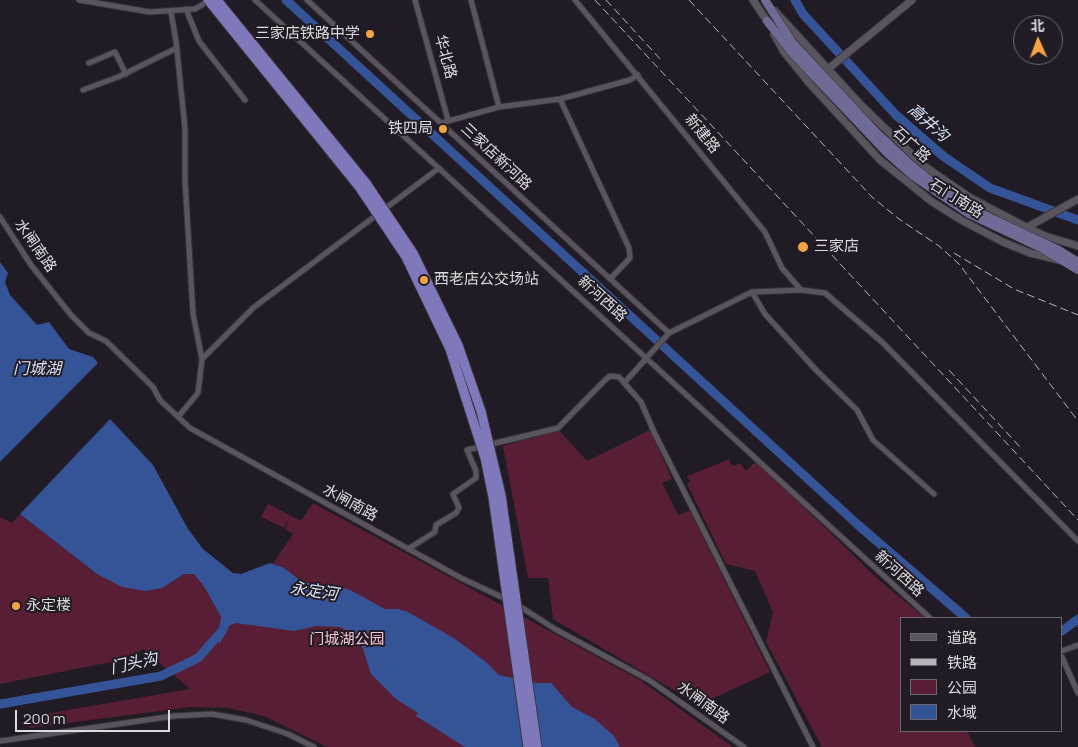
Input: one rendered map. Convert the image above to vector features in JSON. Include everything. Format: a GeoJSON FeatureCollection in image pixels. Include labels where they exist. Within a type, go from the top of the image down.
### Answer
{"type":"FeatureCollection","features":[{"type":"Feature","properties":{"kind":"highway"},"geometry":{"type":"LineString","coordinates":[[209,0],[360,188],[406,257],[450,348],[465,390],[487,468],[500,545],[528,747]]}},
{"type":"Feature","properties":{"kind":"highway"},"geometry":{"type":"LineString","coordinates":[[218,0],[371,190],[417,260],[458,345],[481,411],[501,495],[537,747]]}},
{"type":"Feature","properties":{"kind":"main road","name":"石门南路"},"geometry":{"type":"LineString","coordinates":[[753,0],[784,52],[796,68],[880,160],[931,201],[961,220],[1003,242],[1050,259],[1078,263]]}},
{"type":"Feature","properties":{"kind":"main road","name":"石门南路"},"geometry":{"type":"LineString","coordinates":[[766,0],[896,141],[924,166],[968,197],[1045,236],[1078,246]]}},
{"type":"Feature","properties":{"kind":"main road","name":"石广路"},"geometry":{"type":"LineString","coordinates":[[766,0],[792,42],[876,132],[910,164],[945,192],[1057,249],[1078,263]]}},
{"type":"Feature","properties":{"kind":"main road"},"geometry":{"type":"LineString","coordinates":[[828,69],[912,0]]}},
{"type":"Feature","properties":{"kind":"main road","name":"石广路"},"geometry":{"type":"LineString","coordinates":[[767,21],[793,54],[887,153],[913,176],[970,214],[1043,249],[1078,270]]}},
{"type":"Feature","properties":{"kind":"main road"},"geometry":{"type":"LineString","coordinates":[[1003,242],[1078,199]]}},
{"type":"Feature","properties":{"kind":"street"},"geometry":{"type":"LineString","coordinates":[[79,0],[150,12],[195,9],[209,0]]}},
{"type":"Feature","properties":{"kind":"street","name":"新河西路"},"geometry":{"type":"LineString","coordinates":[[255,0],[796,494],[891,585],[929,617]]}},
{"type":"Feature","properties":{"kind":"street","name":"三家店新河路"},"geometry":{"type":"LineString","coordinates":[[307,0],[669,333]]}},
{"type":"Feature","properties":{"kind":"street","name":"华北路"},"geometry":{"type":"LineString","coordinates":[[415,0],[448,120]]}},
{"type":"Feature","properties":{"kind":"street"},"geometry":{"type":"LineString","coordinates":[[471,0],[499,107]]}},
{"type":"Feature","properties":{"kind":"street","name":"新建路"},"geometry":{"type":"LineString","coordinates":[[575,0],[765,232],[782,268],[801,290]]}},
{"type":"Feature","properties":{"kind":"street"},"geometry":{"type":"LineString","coordinates":[[186,9],[199,41],[246,100]]}},
{"type":"Feature","properties":{"kind":"street"},"geometry":{"type":"LineString","coordinates":[[170,12],[177,48],[185,128],[185,180],[193,314],[202,359],[198,393],[178,417]]}},
{"type":"Feature","properties":{"kind":"street"},"geometry":{"type":"LineString","coordinates":[[83,90],[126,74],[177,48]]}},
{"type":"Feature","properties":{"kind":"street"},"geometry":{"type":"LineString","coordinates":[[89,63],[115,52],[126,74]]}},
{"type":"Feature","properties":{"kind":"street"},"geometry":{"type":"LineString","coordinates":[[441,123],[499,107],[560,98],[630,80],[638,75]]}},
{"type":"Feature","properties":{"kind":"street"},"geometry":{"type":"LineString","coordinates":[[560,98],[629,248],[630,258],[610,279]]}},
{"type":"Feature","properties":{"kind":"street"},"geometry":{"type":"LineString","coordinates":[[202,359],[254,308],[439,168]]}},
{"type":"Feature","properties":{"kind":"street","name":"水闸南路"},"geometry":{"type":"LineString","coordinates":[[0,217],[31,265],[71,314],[89,332],[106,341],[153,386],[160,400],[190,428],[460,578],[500,594],[555,629],[650,680],[744,747]]}},
{"type":"Feature","properties":{"kind":"street"},"geometry":{"type":"LineString","coordinates":[[625,382],[669,333],[752,292],[801,290],[825,293],[882,342],[1078,541]]}},
{"type":"Feature","properties":{"kind":"street"},"geometry":{"type":"LineString","coordinates":[[752,292],[765,314],[816,370],[858,410],[873,440],[934,494]]}},
{"type":"Feature","properties":{"kind":"street"},"geometry":{"type":"LineString","coordinates":[[408,549],[435,532],[436,525],[456,513],[459,508],[453,494],[476,478],[468,450],[558,428],[610,376],[619,377],[642,402],[654,432],[813,747]]}},
{"type":"Feature","properties":{"kind":"street"},"geometry":{"type":"LineString","coordinates":[[1063,652],[1078,645]]}},
{"type":"Feature","properties":{"kind":"street"},"geometry":{"type":"LineString","coordinates":[[1063,659],[1078,692]]}},
{"type":"Feature","properties":{"kind":"street"},"geometry":{"type":"LineString","coordinates":[[0,741],[174,716],[212,714],[253,722],[288,734],[314,747]]}},
{"type":"Feature","properties":{"kind":"green space"},"geometry":{"type":"Polygon","coordinates":[[[559,430],[587,461],[650,430],[672,479],[662,483],[678,515],[690,511],[770,672],[699,705],[553,619],[548,578],[528,578],[503,446],[559,430]]]}},
{"type":"Feature","properties":{"kind":"green space"},"geometry":{"type":"Polygon","coordinates":[[[730,459],[730,464],[734,466],[740,463],[746,471],[756,461],[880,581],[924,617],[900,617],[900,732],[968,732],[975,747],[822,747],[766,642],[773,612],[755,571],[726,564],[687,484],[690,482],[687,476],[730,459]]]}},
{"type":"Feature","properties":{"kind":"green space","name":"门城湖公园"},"geometry":{"type":"Polygon","coordinates":[[[313,503],[640,680],[733,747],[327,747],[264,716],[228,708],[190,707],[29,728],[27,717],[190,689],[143,649],[121,660],[0,684],[0,517],[12,523],[20,514],[97,574],[146,591],[162,588],[184,574],[194,574],[205,588],[221,617],[219,628],[214,634],[237,616],[293,534],[285,529],[291,516],[301,521],[313,503]]]}},
{"type":"Feature","properties":{"kind":"green space"},"geometry":{"type":"Polygon","coordinates":[[[268,504],[291,516],[284,528],[261,517],[268,504]]]}},
{"type":"Feature","properties":{"kind":"water","name":"门城湖"},"geometry":{"type":"Polygon","coordinates":[[[0,262],[8,273],[5,282],[10,295],[37,325],[49,322],[69,349],[93,357],[98,363],[0,462],[0,262]]]}},
{"type":"Feature","properties":{"kind":"water","name":"永定河"},"geometry":{"type":"Polygon","coordinates":[[[110,419],[153,465],[188,529],[203,549],[233,573],[241,574],[270,563],[284,568],[301,581],[320,587],[333,585],[350,590],[385,609],[398,609],[408,612],[455,639],[486,662],[499,675],[537,683],[551,683],[572,707],[595,719],[614,736],[620,747],[465,747],[416,716],[418,713],[396,699],[371,674],[360,640],[354,634],[340,627],[316,626],[294,631],[236,623],[230,625],[220,643],[212,637],[219,628],[221,617],[205,588],[194,574],[184,574],[162,588],[146,591],[122,587],[97,574],[20,514],[110,419]]]}},
{"type":"Feature","properties":{"kind":"waterway"},"geometry":{"type":"LineString","coordinates":[[286,0],[857,524],[965,617]]}},
{"type":"Feature","properties":{"kind":"waterway","name":"高井沟"},"geometry":{"type":"LineString","coordinates":[[795,0],[803,14],[896,115],[943,156],[990,188],[1078,220]]}},
{"type":"Feature","properties":{"kind":"waterway"},"geometry":{"type":"LineString","coordinates":[[1063,630],[1078,619]]}},
{"type":"Feature","properties":{"kind":"waterway"},"geometry":{"type":"LineString","coordinates":[[1073,622],[1078,627]]}},
{"type":"Feature","properties":{"kind":"waterway","name":"门头沟"},"geometry":{"type":"LineString","coordinates":[[0,704],[161,676],[198,658],[222,631]]}},
{"type":"Feature","properties":{"kind":"railway"},"geometry":{"type":"LineString","coordinates":[[595,0],[1078,520]]}},
{"type":"Feature","properties":{"kind":"railway"},"geometry":{"type":"LineString","coordinates":[[606,0],[662,61]]}},
{"type":"Feature","properties":{"kind":"railway"},"geometry":{"type":"LineString","coordinates":[[689,0],[872,197],[899,219],[939,246],[959,264],[1078,421]]}},
{"type":"Feature","properties":{"kind":"railway"},"geometry":{"type":"LineString","coordinates":[[954,253],[1014,289],[1078,315]]}},
{"type":"Feature","properties":{"kind":"railway"},"geometry":{"type":"LineString","coordinates":[[949,370],[1020,447]]}},
{"type":"Feature","properties":{"kind":"place","name":"三家店铁路中学"},"geometry":{"type":"Point","coordinates":[370,34]}},
{"type":"Feature","properties":{"kind":"place","name":"铁四局"},"geometry":{"type":"Point","coordinates":[443,129]}},
{"type":"Feature","properties":{"kind":"place","name":"三家店"},"geometry":{"type":"Point","coordinates":[803,247]}},
{"type":"Feature","properties":{"kind":"place","name":"西老店公交场站"},"geometry":{"type":"Point","coordinates":[424,280]}},
{"type":"Feature","properties":{"kind":"place","name":"永定楼"},"geometry":{"type":"Point","coordinates":[16,606]}}]}
